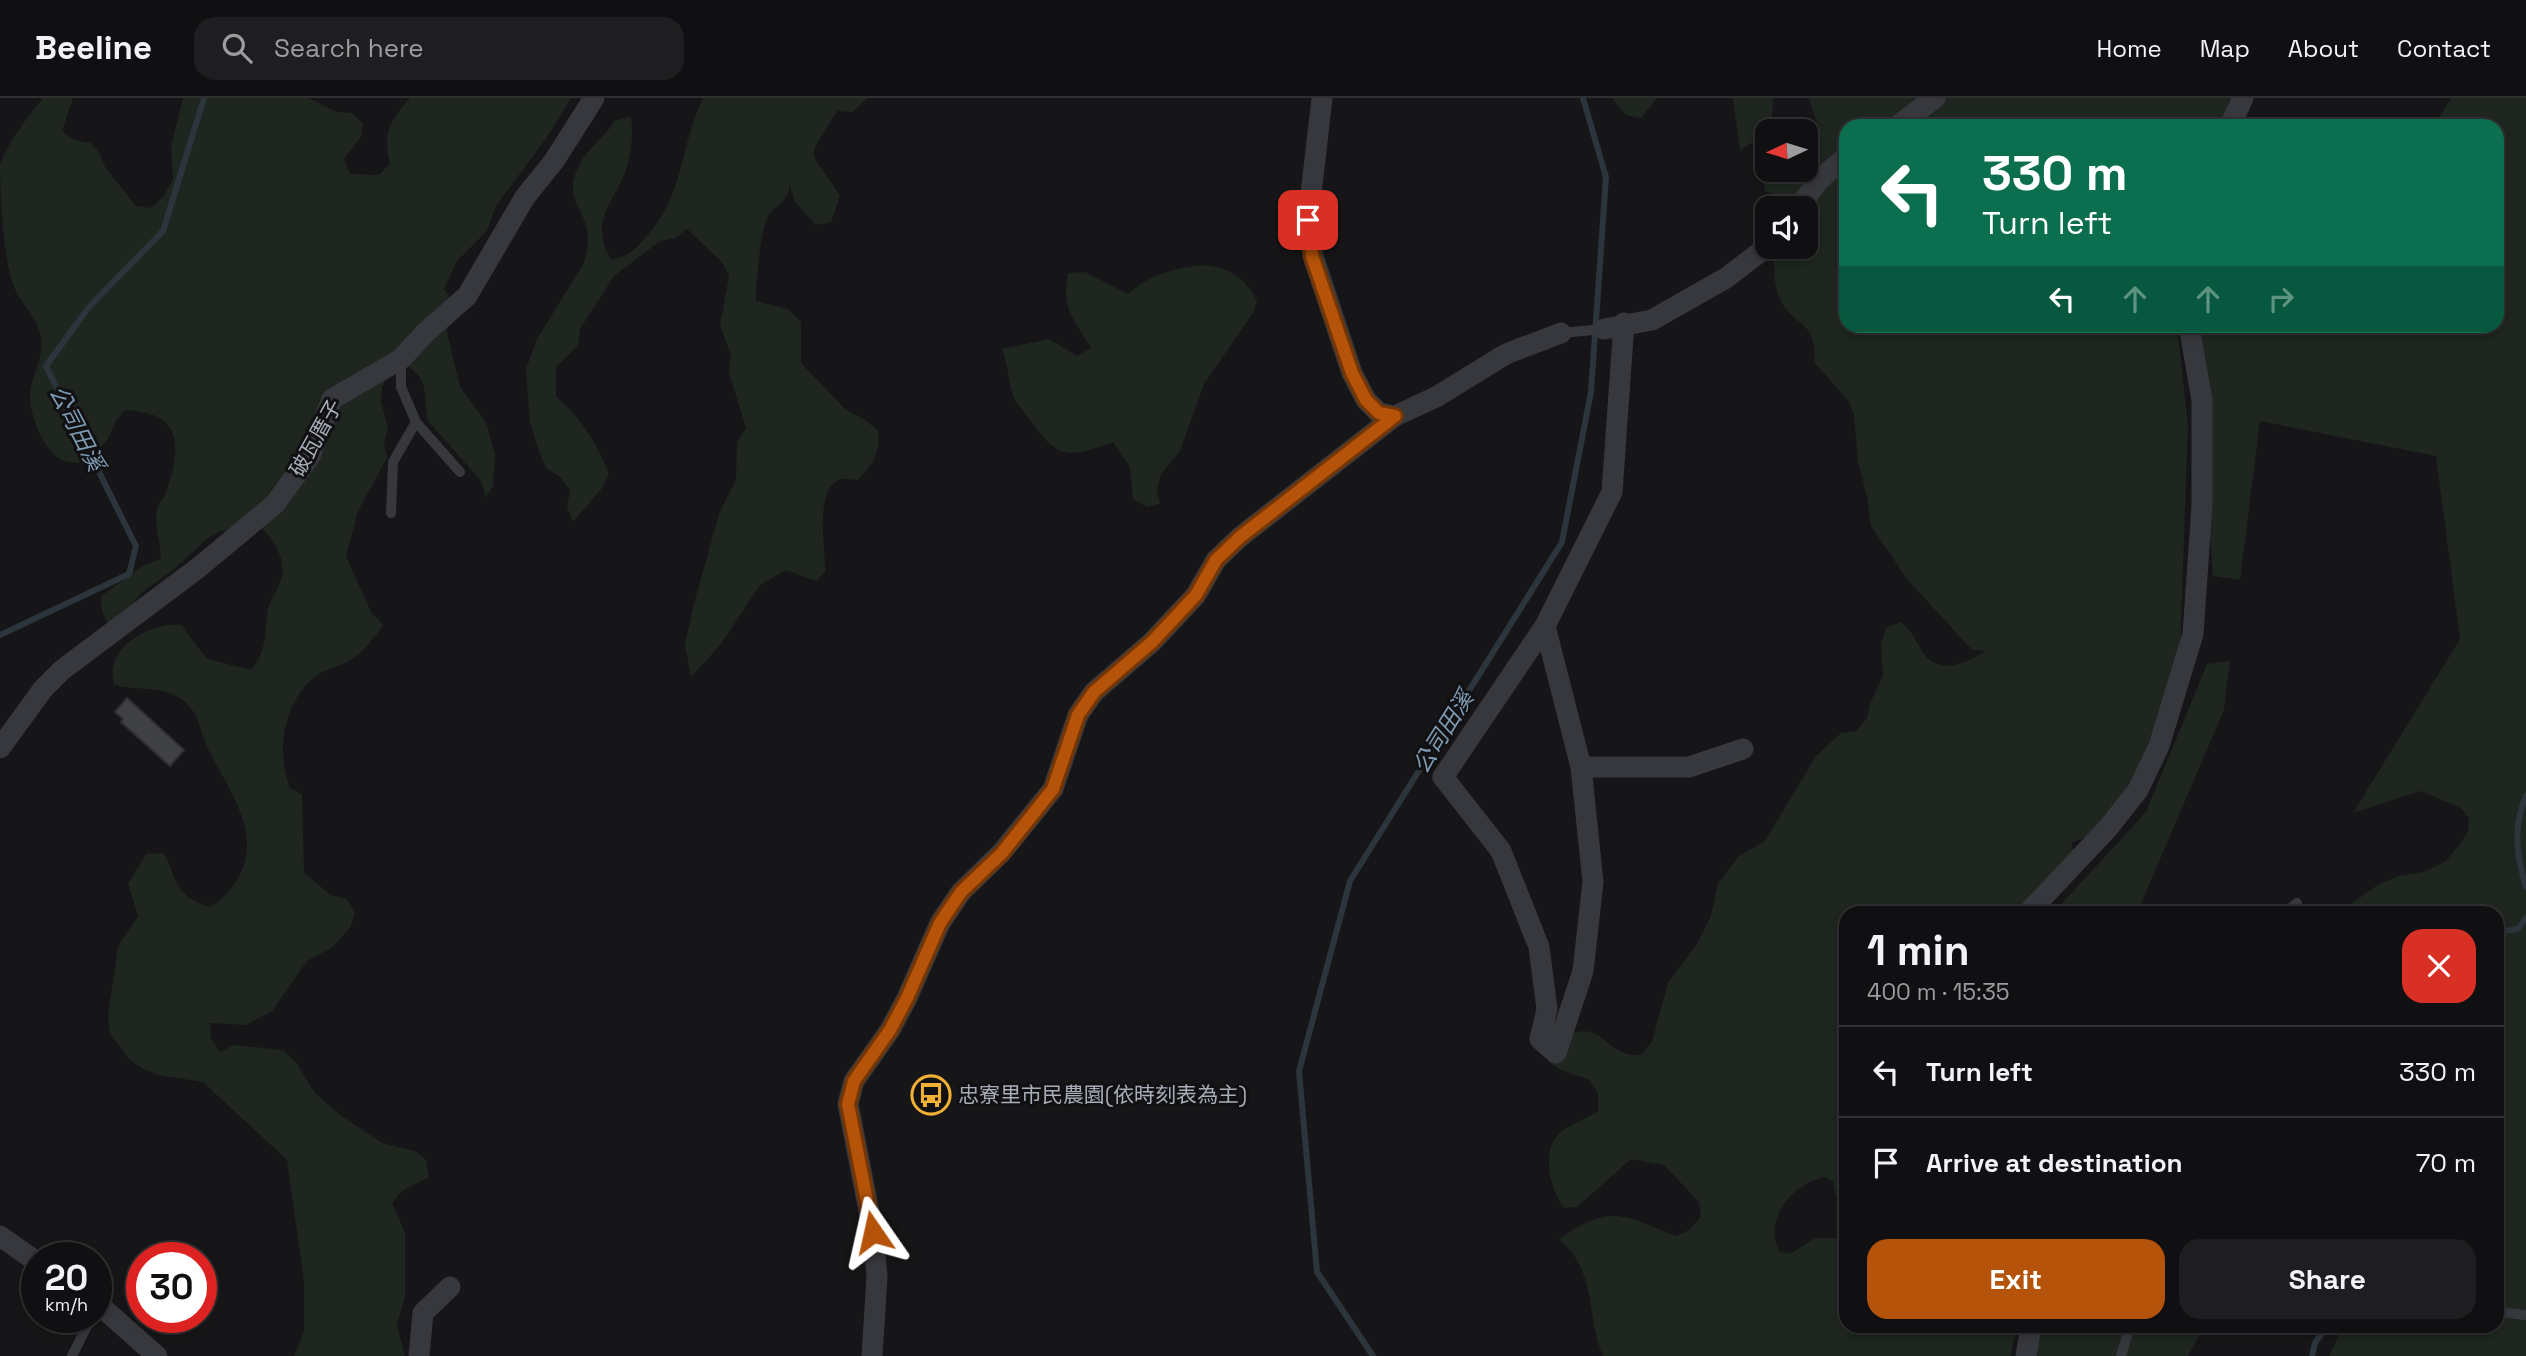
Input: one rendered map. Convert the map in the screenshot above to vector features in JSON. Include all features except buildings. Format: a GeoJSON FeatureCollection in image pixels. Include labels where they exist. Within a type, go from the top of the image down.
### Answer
{"type":"FeatureCollection","features":[{"type":"Feature","properties":{"kind":"street","name":"破瓦厝子"},"geometry":{"type":"LineString","coordinates":[[0,748],[43,689],[62,670],[188,576],[275,504],[310,456],[332,399],[401,359],[426,332],[467,296],[525,197],[554,161],[594,98]]}},
{"type":"Feature","properties":{"kind":"street"},"geometry":{"type":"LineString","coordinates":[[1322,98],[1308,220],[1312,256],[1352,373],[1366,400],[1379,413],[1395,416]]}},
{"type":"Feature","properties":{"kind":"street"},"geometry":{"type":"LineString","coordinates":[[1906,119],[1935,98]]}},
{"type":"Feature","properties":{"kind":"street"},"geometry":{"type":"LineString","coordinates":[[2234,119],[2243,98]]}},
{"type":"Feature","properties":{"kind":"street"},"geometry":{"type":"LineString","coordinates":[[1807,196],[1819,180],[1839,163]]}},
{"type":"Feature","properties":{"kind":"street"},"geometry":{"type":"LineString","coordinates":[[1604,329],[1624,323],[1652,320],[1726,278],[1755,256]]}},
{"type":"Feature","properties":{"kind":"street"},"geometry":{"type":"LineString","coordinates":[[1545,626],[1581,767],[1593,881],[1583,971],[1556,1054],[1541,1039],[1547,1009],[1539,947],[1501,851],[1443,778],[1545,626],[1612,492],[1624,323]]}},
{"type":"Feature","properties":{"kind":"street"},"geometry":{"type":"LineString","coordinates":[[872,1356],[877,1277],[873,1232],[848,1104],[854,1081],[890,1030],[940,923],[961,892],[1002,853],[1053,789],[1078,715],[1094,692],[1152,642],[1196,595],[1216,560],[1240,537],[1395,416],[1436,397],[1506,354],[1561,333]]}},
{"type":"Feature","properties":{"kind":"street"},"geometry":{"type":"LineString","coordinates":[[2035,906],[2108,828],[2138,790],[2159,746],[2193,634],[2202,505],[2202,400],[2190,333]]}},
{"type":"Feature","properties":{"kind":"street"},"geometry":{"type":"LineString","coordinates":[[1581,767],[1689,767],[1743,749]]}},
{"type":"Feature","properties":{"kind":"street"},"geometry":{"type":"LineString","coordinates":[[0,1236],[21,1251]]}},
{"type":"Feature","properties":{"kind":"street"},"geometry":{"type":"LineString","coordinates":[[419,1356],[423,1313],[450,1287]]}},
{"type":"Feature","properties":{"kind":"street"},"geometry":{"type":"LineString","coordinates":[[112,1316],[157,1356]]}},
{"type":"Feature","properties":{"kind":"street"},"geometry":{"type":"LineString","coordinates":[[2025,1356],[2030,1333]]}},
{"type":"Feature","properties":{"kind":"lane"},"geometry":{"type":"LineString","coordinates":[[1561,333],[1604,329]]}},
{"type":"Feature","properties":{"kind":"lane"},"geometry":{"type":"LineString","coordinates":[[401,359],[401,387],[416,422],[460,472]]}},
{"type":"Feature","properties":{"kind":"lane"},"geometry":{"type":"LineString","coordinates":[[391,513],[393,462],[416,422]]}},
{"type":"Feature","properties":{"kind":"lane"},"geometry":{"type":"LineString","coordinates":[[2293,906],[2297,903]]}},
{"type":"Feature","properties":{"kind":"lane"},"geometry":{"type":"LineString","coordinates":[[2504,1313],[2526,1315]]}},
{"type":"Feature","properties":{"kind":"lane"},"geometry":{"type":"LineString","coordinates":[[72,1356],[83,1333]]}},
{"type":"Feature","properties":{"kind":"lane"},"geometry":{"type":"LineString","coordinates":[[2122,1356],[2128,1333]]}},
{"type":"Feature","properties":{"kind":"shaded area"},"geometry":{"type":"Polygon","coordinates":[[[43,98],[73,98],[62,131],[74,140],[91,143],[100,154],[105,167],[136,206],[151,208],[164,196],[173,179],[171,147],[183,98],[308,98],[337,112],[352,113],[363,124],[361,137],[344,159],[350,174],[379,175],[390,163],[387,144],[390,128],[397,113],[410,98],[571,98],[548,136],[496,206],[487,231],[457,261],[444,289],[452,301],[447,332],[460,387],[486,422],[495,454],[493,486],[486,497],[481,481],[428,421],[421,379],[397,359],[382,387],[381,401],[388,428],[384,443],[387,458],[358,511],[346,556],[371,612],[383,625],[359,653],[347,662],[318,675],[304,687],[289,714],[285,728],[283,744],[286,774],[290,788],[302,794],[304,873],[331,895],[347,899],[355,914],[350,928],[331,948],[307,961],[272,1011],[246,1025],[210,1023],[211,1038],[220,1052],[234,1045],[283,1050],[296,1062],[314,1092],[343,1117],[382,1143],[415,1151],[426,1160],[429,1177],[402,1191],[392,1203],[405,1233],[405,1296],[397,1325],[405,1356],[294,1356],[304,1332],[304,1282],[287,1160],[203,1082],[158,1075],[142,1068],[130,1060],[110,1033],[108,1016],[118,946],[138,916],[128,884],[146,854],[164,853],[175,880],[184,893],[210,907],[227,894],[239,876],[247,844],[240,812],[209,751],[193,711],[181,699],[163,691],[114,685],[113,669],[116,657],[130,641],[150,630],[161,626],[181,625],[207,659],[251,670],[263,649],[267,612],[283,570],[280,554],[261,527],[220,531],[141,593],[121,618],[108,624],[102,611],[101,596],[144,565],[161,559],[157,510],[172,474],[175,446],[168,425],[144,412],[125,410],[116,421],[108,439],[88,462],[68,462],[57,457],[46,445],[38,429],[30,395],[40,356],[40,333],[36,321],[16,291],[8,265],[3,229],[0,165],[12,140],[43,98]]]}},
{"type":"Feature","properties":{"kind":"shaded area"},"geometry":{"type":"Polygon","coordinates":[[[703,98],[868,98],[852,112],[837,111],[815,149],[816,161],[840,196],[831,222],[816,225],[795,202],[790,185],[785,199],[769,215],[761,243],[756,301],[788,309],[801,322],[801,363],[845,409],[878,431],[878,446],[875,458],[858,480],[841,479],[832,484],[827,494],[823,521],[825,572],[816,581],[786,570],[760,585],[721,644],[691,677],[685,645],[694,603],[720,511],[736,480],[737,442],[746,428],[729,373],[731,356],[720,325],[729,276],[722,262],[687,229],[675,238],[660,241],[614,276],[580,329],[578,346],[556,367],[556,397],[573,413],[587,432],[609,473],[603,487],[573,522],[567,507],[570,490],[560,477],[546,468],[530,423],[526,369],[537,339],[584,263],[587,230],[573,194],[574,178],[581,161],[615,120],[631,117],[632,142],[629,161],[606,212],[602,233],[611,260],[622,257],[646,237],[668,204],[703,98]]]}},
{"type":"Feature","properties":{"kind":"shaded area"},"geometry":{"type":"Polygon","coordinates":[[[1612,98],[1657,98],[1641,118],[1626,115],[1612,98]]]}},
{"type":"Feature","properties":{"kind":"shaded area"},"geometry":{"type":"Polygon","coordinates":[[[1733,98],[1773,98],[1770,119],[1755,119],[1755,141],[1740,150],[1733,98]]]}},
{"type":"Feature","properties":{"kind":"shaded area"},"geometry":{"type":"Polygon","coordinates":[[[1809,98],[2246,98],[2230,119],[1839,119],[1839,333],[2178,333],[2188,425],[2180,652],[2140,777],[2091,835],[2071,843],[2074,853],[2032,906],[1839,906],[1839,1210],[1833,1182],[1825,1177],[1802,1187],[1792,1195],[1778,1215],[1775,1227],[1779,1251],[1790,1254],[1815,1238],[1839,1238],[1839,1333],[2016,1333],[2010,1356],[1603,1356],[1580,1266],[1559,1239],[1592,1220],[1617,1216],[1676,1236],[1689,1230],[1701,1217],[1699,1202],[1664,1165],[1631,1159],[1577,1207],[1564,1208],[1551,1181],[1550,1149],[1560,1133],[1598,1111],[1598,1094],[1590,1080],[1557,1067],[1541,1052],[1562,1038],[1586,1031],[1629,1054],[1641,1055],[1652,1042],[1668,983],[1697,944],[1711,916],[1718,883],[1739,856],[1765,841],[1816,756],[1841,733],[1856,731],[1867,718],[1870,703],[1883,676],[1881,644],[1886,628],[1901,622],[1931,661],[1946,666],[1963,663],[1986,651],[1972,650],[1907,579],[1871,526],[1858,462],[1854,415],[1849,402],[1815,363],[1812,337],[1785,307],[1776,285],[1775,259],[1818,259],[1818,196],[1777,196],[1765,191],[1763,182],[1818,182],[1818,119],[1815,119],[1809,98]]]}},
{"type":"Feature","properties":{"kind":"shaded area"},"geometry":{"type":"Polygon","coordinates":[[[2451,98],[2526,98],[2526,1356],[2329,1356],[2340,1333],[2504,1333],[2504,906],[2349,906],[2379,884],[2399,876],[2424,872],[2446,861],[2468,831],[2469,819],[2462,809],[2421,791],[2353,813],[2460,639],[2436,456],[2260,421],[2240,580],[2213,576],[2195,333],[2504,333],[2504,119],[2438,119],[2451,98]]]}},
{"type":"Feature","properties":{"kind":"shaded area"},"geometry":{"type":"Polygon","coordinates":[[[1204,265],[1236,275],[1257,301],[1253,313],[1204,384],[1180,451],[1161,474],[1157,489],[1160,504],[1147,507],[1133,499],[1130,467],[1113,442],[1075,453],[1057,449],[1049,443],[1013,396],[1002,349],[1049,339],[1077,356],[1091,348],[1070,314],[1066,296],[1068,273],[1085,272],[1128,294],[1145,281],[1163,273],[1204,265]]]}},
{"type":"Feature","properties":{"kind":"shaded area"},"geometry":{"type":"Polygon","coordinates":[[[2230,661],[2224,710],[2140,906],[2059,906],[2146,812],[2207,664],[2230,661]]]}},
{"type":"Feature","properties":{"kind":"shaded area"},"geometry":{"type":"Polygon","coordinates":[[[2038,1333],[2201,1333],[2188,1356],[2034,1356],[2038,1333]]]}},
{"type":"Feature","properties":{"kind":"waterway","name":"公司田溪"},"geometry":{"type":"LineString","coordinates":[[0,635],[129,574],[136,546],[46,366],[89,307],[163,231],[204,98]]}},
{"type":"Feature","properties":{"kind":"waterway","name":"公司田溪"},"geometry":{"type":"LineString","coordinates":[[1373,1356],[1317,1272],[1299,1071],[1350,881],[1562,542],[1591,392],[1606,177],[1583,98]]}},
{"type":"Feature","properties":{"kind":"waterway"},"geometry":{"type":"LineString","coordinates":[[2526,796],[2519,819],[2517,841],[2526,887]]}},
{"type":"Feature","properties":{"kind":"waterway"},"geometry":{"type":"LineString","coordinates":[[2504,931],[2518,929],[2526,918]]}},
{"type":"Feature","properties":{"kind":"waterway"},"geometry":{"type":"LineString","coordinates":[[2312,1356],[2315,1343],[2322,1333]]}},
{"type":"Feature","properties":{"kind":"place","name":"忠寮里市民農園(依時刻表為主)"},"geometry":{"type":"Point","coordinates":[931,1095]}},
{"type":"Feature","properties":{"kind":"route"},"geometry":{"type":"LineString","coordinates":[[873,1232],[850,1130],[848,1104],[854,1081],[890,1030],[940,923],[961,892],[1002,853],[1053,789],[1078,715],[1094,692],[1152,642],[1196,595],[1216,560],[1240,537],[1395,416],[1379,413],[1366,400],[1352,373],[1312,256],[1308,220]]}}]}
